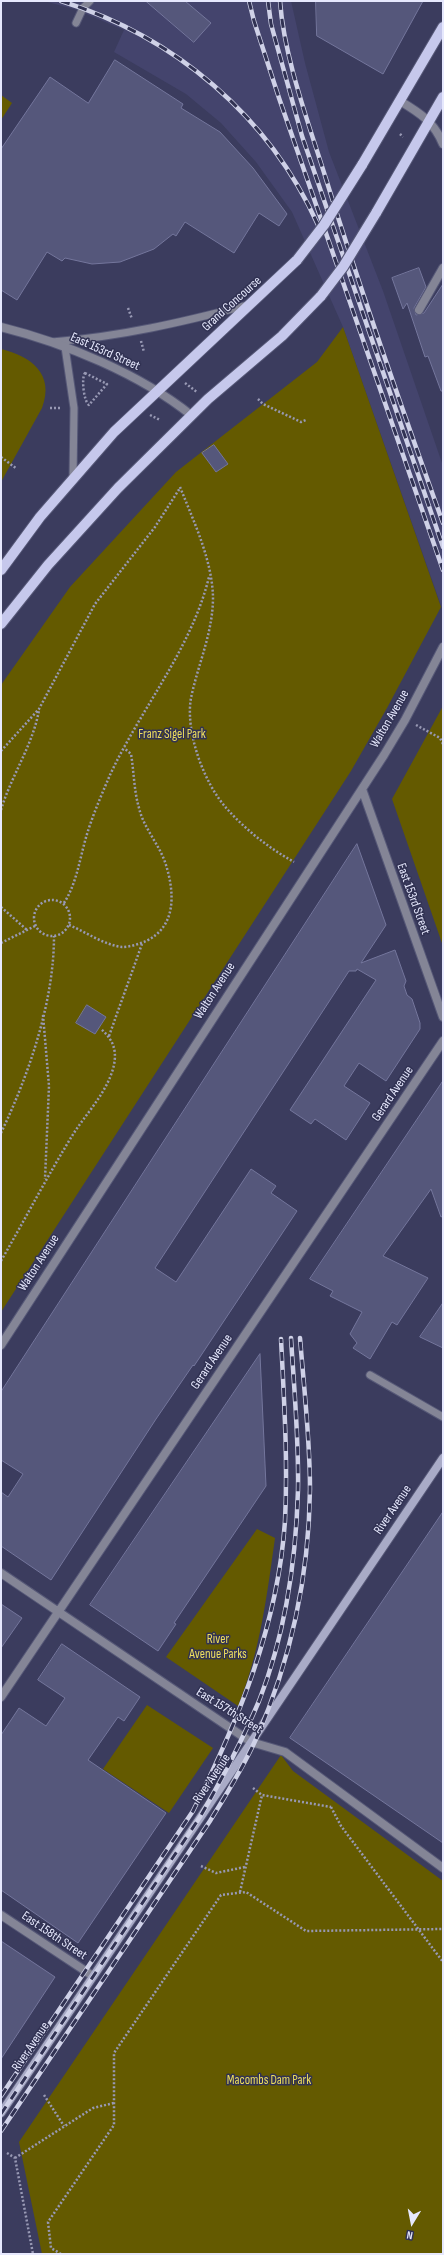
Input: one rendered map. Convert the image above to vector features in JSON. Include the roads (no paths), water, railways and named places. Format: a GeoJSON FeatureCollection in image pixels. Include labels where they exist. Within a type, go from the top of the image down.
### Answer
{"type":"FeatureCollection","features":[{"type":"Feature","properties":{"kind":"main road","name":"Grand Concourse"},"geometry":{"type":"LineString","coordinates":[[1,570],[40,517],[114,432],[298,260],[324,225],[362,165],[443,27]]}},
{"type":"Feature","properties":{"kind":"main road"},"geometry":{"type":"LineString","coordinates":[[1,624],[48,565],[84,524],[191,416],[282,336],[321,296],[343,267],[443,97]]}},
{"type":"Feature","properties":{"kind":"main road","name":"River Avenue"},"geometry":{"type":"LineString","coordinates":[[1,2113],[443,1458]]}},
{"type":"Feature","properties":{"kind":"street"},"geometry":{"type":"LineString","coordinates":[[400,101],[429,121],[443,144]]}},
{"type":"Feature","properties":{"kind":"street"},"geometry":{"type":"LineString","coordinates":[[419,310],[443,268]]}},
{"type":"Feature","properties":{"kind":"street","name":"East 153rd Street"},"geometry":{"type":"LineString","coordinates":[[1,327],[52,342],[132,377],[157,391],[191,416]]}},
{"type":"Feature","properties":{"kind":"street","name":"Walton Avenue"},"geometry":{"type":"LineString","coordinates":[[1,1345],[362,789],[405,720],[443,647]]}},
{"type":"Feature","properties":{"kind":"street","name":"East 153rd Street"},"geometry":{"type":"LineString","coordinates":[[362,789],[443,1017]]}},
{"type":"Feature","properties":{"kind":"street","name":"Gerard Avenue"},"geometry":{"type":"LineString","coordinates":[[1,1697],[443,1041]]}},
{"type":"Feature","properties":{"kind":"street","name":"East 157th Street"},"geometry":{"type":"LineString","coordinates":[[1,1573],[251,1742],[285,1752],[443,1868]]}},
{"type":"Feature","properties":{"kind":"street","name":"East 158th Street"},"geometry":{"type":"LineString","coordinates":[[1,1915],[93,1976]]}},
{"type":"Feature","properties":{"kind":"lane"},"geometry":{"type":"LineString","coordinates":[[76,23],[83,8],[90,1]]}},
{"type":"Feature","properties":{"kind":"lane"},"geometry":{"type":"LineString","coordinates":[[52,342],[91,339],[125,333],[182,322],[252,304]]}},
{"type":"Feature","properties":{"kind":"lane"},"geometry":{"type":"LineString","coordinates":[[65,348],[74,408],[73,478]]}},
{"type":"Feature","properties":{"kind":"lane"},"geometry":{"type":"LineString","coordinates":[[370,1375],[443,1417]]}},
{"type":"Feature","properties":{"kind":"railway"},"geometry":{"type":"LineString","coordinates":[[61,1],[102,16],[142,35],[179,59],[214,85],[245,115],[273,149],[298,186],[318,225]]}},
{"type":"Feature","properties":{"kind":"railway"},"geometry":{"type":"LineString","coordinates":[[249,1],[279,98],[443,570]]}},
{"type":"Feature","properties":{"kind":"railway"},"geometry":{"type":"LineString","coordinates":[[268,1],[271,24],[302,136],[443,547]]}},
{"type":"Feature","properties":{"kind":"railway"},"geometry":{"type":"LineString","coordinates":[[280,1],[286,45],[305,114],[397,395],[443,523]]}},
{"type":"Feature","properties":{"kind":"railway"},"geometry":{"type":"LineString","coordinates":[[1,2114],[200,1817],[246,1731],[259,1701],[276,1650],[282,1624],[288,1597],[295,1543],[298,1490],[298,1452],[291,1338]]}},
{"type":"Feature","properties":{"kind":"railway"},"geometry":{"type":"LineString","coordinates":[[1,2131],[210,1821],[246,1760],[268,1709],[279,1679],[296,1617],[302,1586],[309,1521],[309,1451],[300,1338]]}},
{"type":"Feature","properties":{"kind":"railway"},"geometry":{"type":"LineString","coordinates":[[1,2096],[193,1811],[226,1742],[254,1670],[274,1597],[281,1560],[285,1521],[286,1475],[281,1339]]}},
{"type":"Feature","properties":{"kind":"park label","name":"Franz Sigel Park"},"geometry":{"type":"Point","coordinates":[172,735]}},
{"type":"Feature","properties":{"kind":"park label","name":"River Avenue Parks"},"geometry":{"type":"Point","coordinates":[218,1648]}},
{"type":"Feature","properties":{"kind":"park label","name":"Macombs Dam Park"},"geometry":{"type":"Point","coordinates":[269,2081]}}]}
